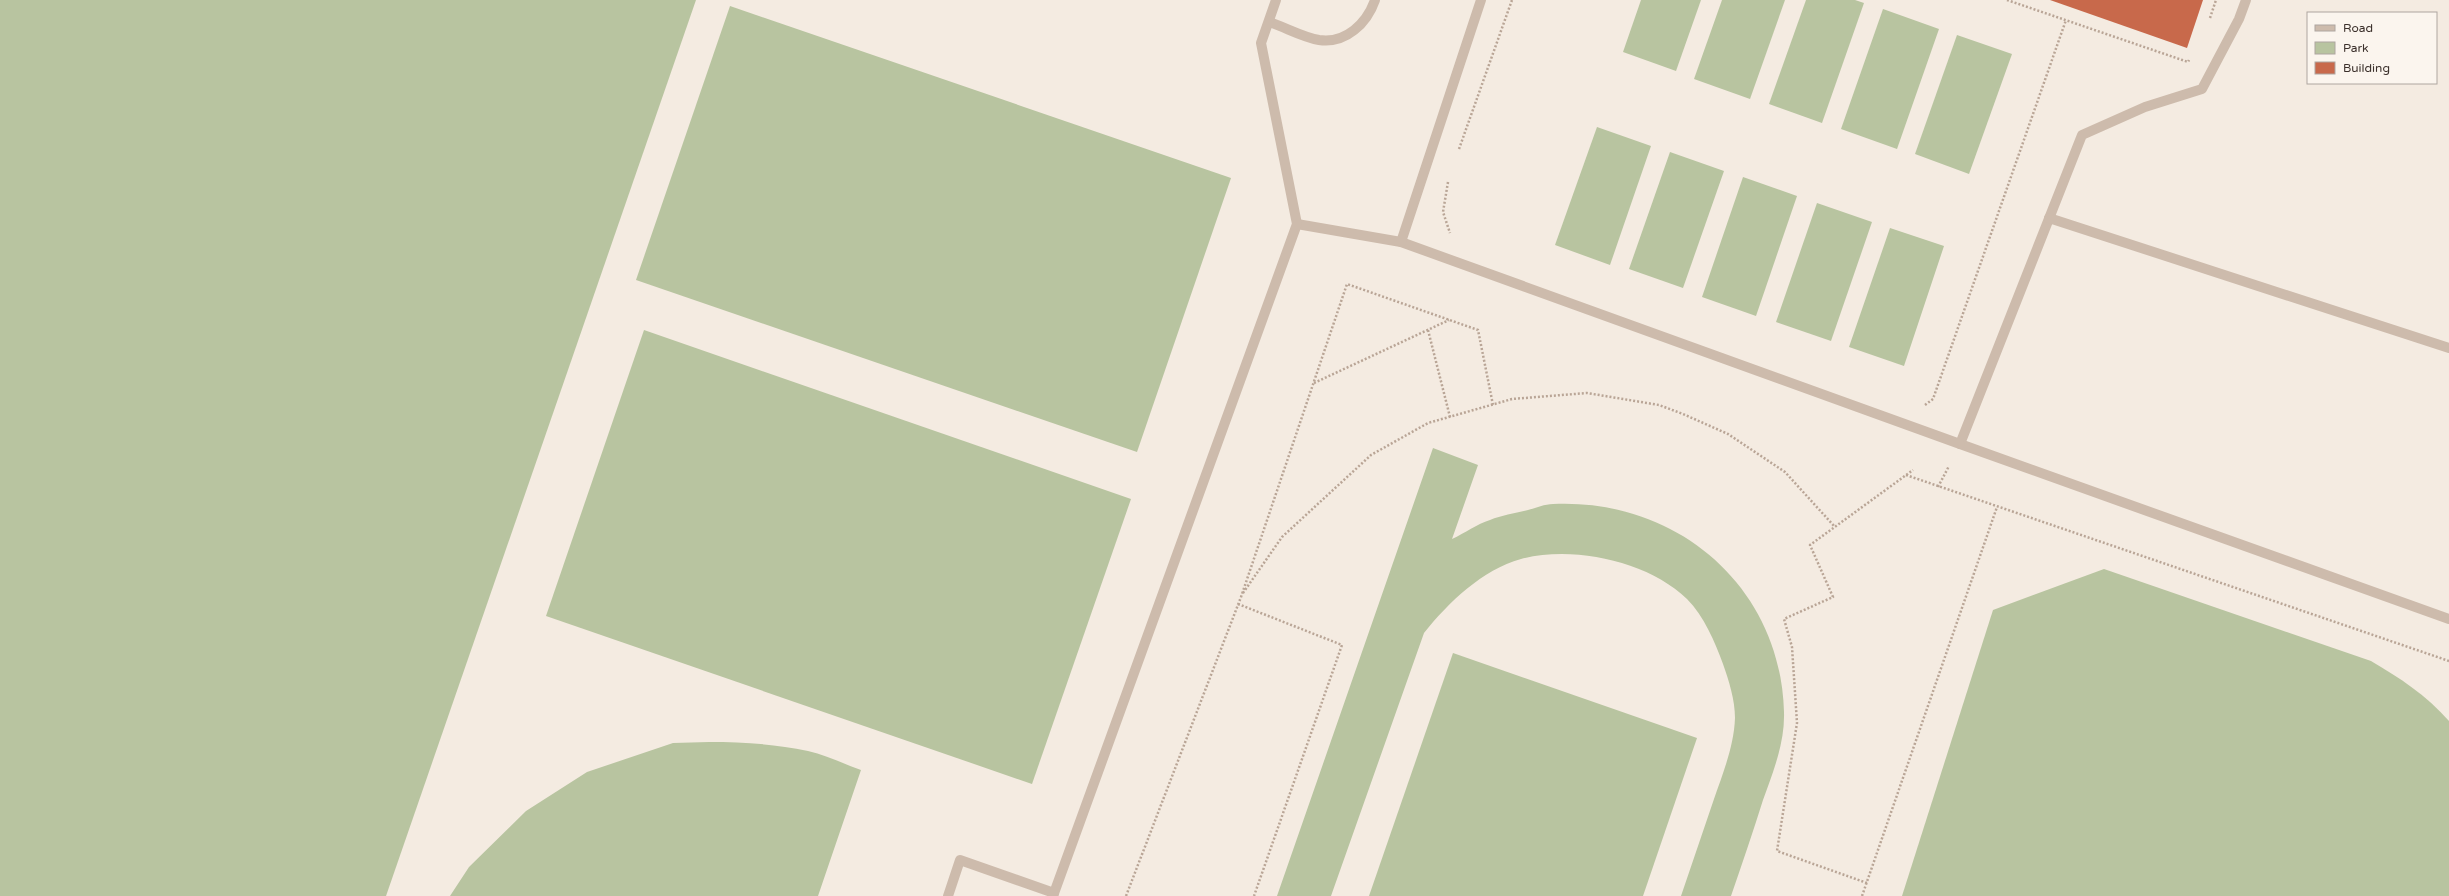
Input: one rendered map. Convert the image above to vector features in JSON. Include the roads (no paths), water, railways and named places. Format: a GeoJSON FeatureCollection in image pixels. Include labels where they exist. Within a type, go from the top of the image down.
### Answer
{"type":"FeatureCollection","features":[{"type":"Feature","properties":{"kind":"lane"},"geometry":{"type":"LineString","coordinates":[[948,896],[960,860],[1053,895],[1297,224],[1262,43],[1276,0]]}},
{"type":"Feature","properties":{"kind":"lane"},"geometry":{"type":"LineString","coordinates":[[1269,22],[1320,40],[1349,36],[1370,12],[1375,0]]}},
{"type":"Feature","properties":{"kind":"lane"},"geometry":{"type":"LineString","coordinates":[[1401,242],[1481,0]]}},
{"type":"Feature","properties":{"kind":"lane"},"geometry":{"type":"LineString","coordinates":[[1960,444],[2082,135],[2145,107],[2202,88],[2246,0]]}},
{"type":"Feature","properties":{"kind":"lane"},"geometry":{"type":"LineString","coordinates":[[2049,218],[2449,348]]}},
{"type":"Feature","properties":{"kind":"lane"},"geometry":{"type":"LineString","coordinates":[[1297,224],[1401,242],[2449,619]]}}]}
